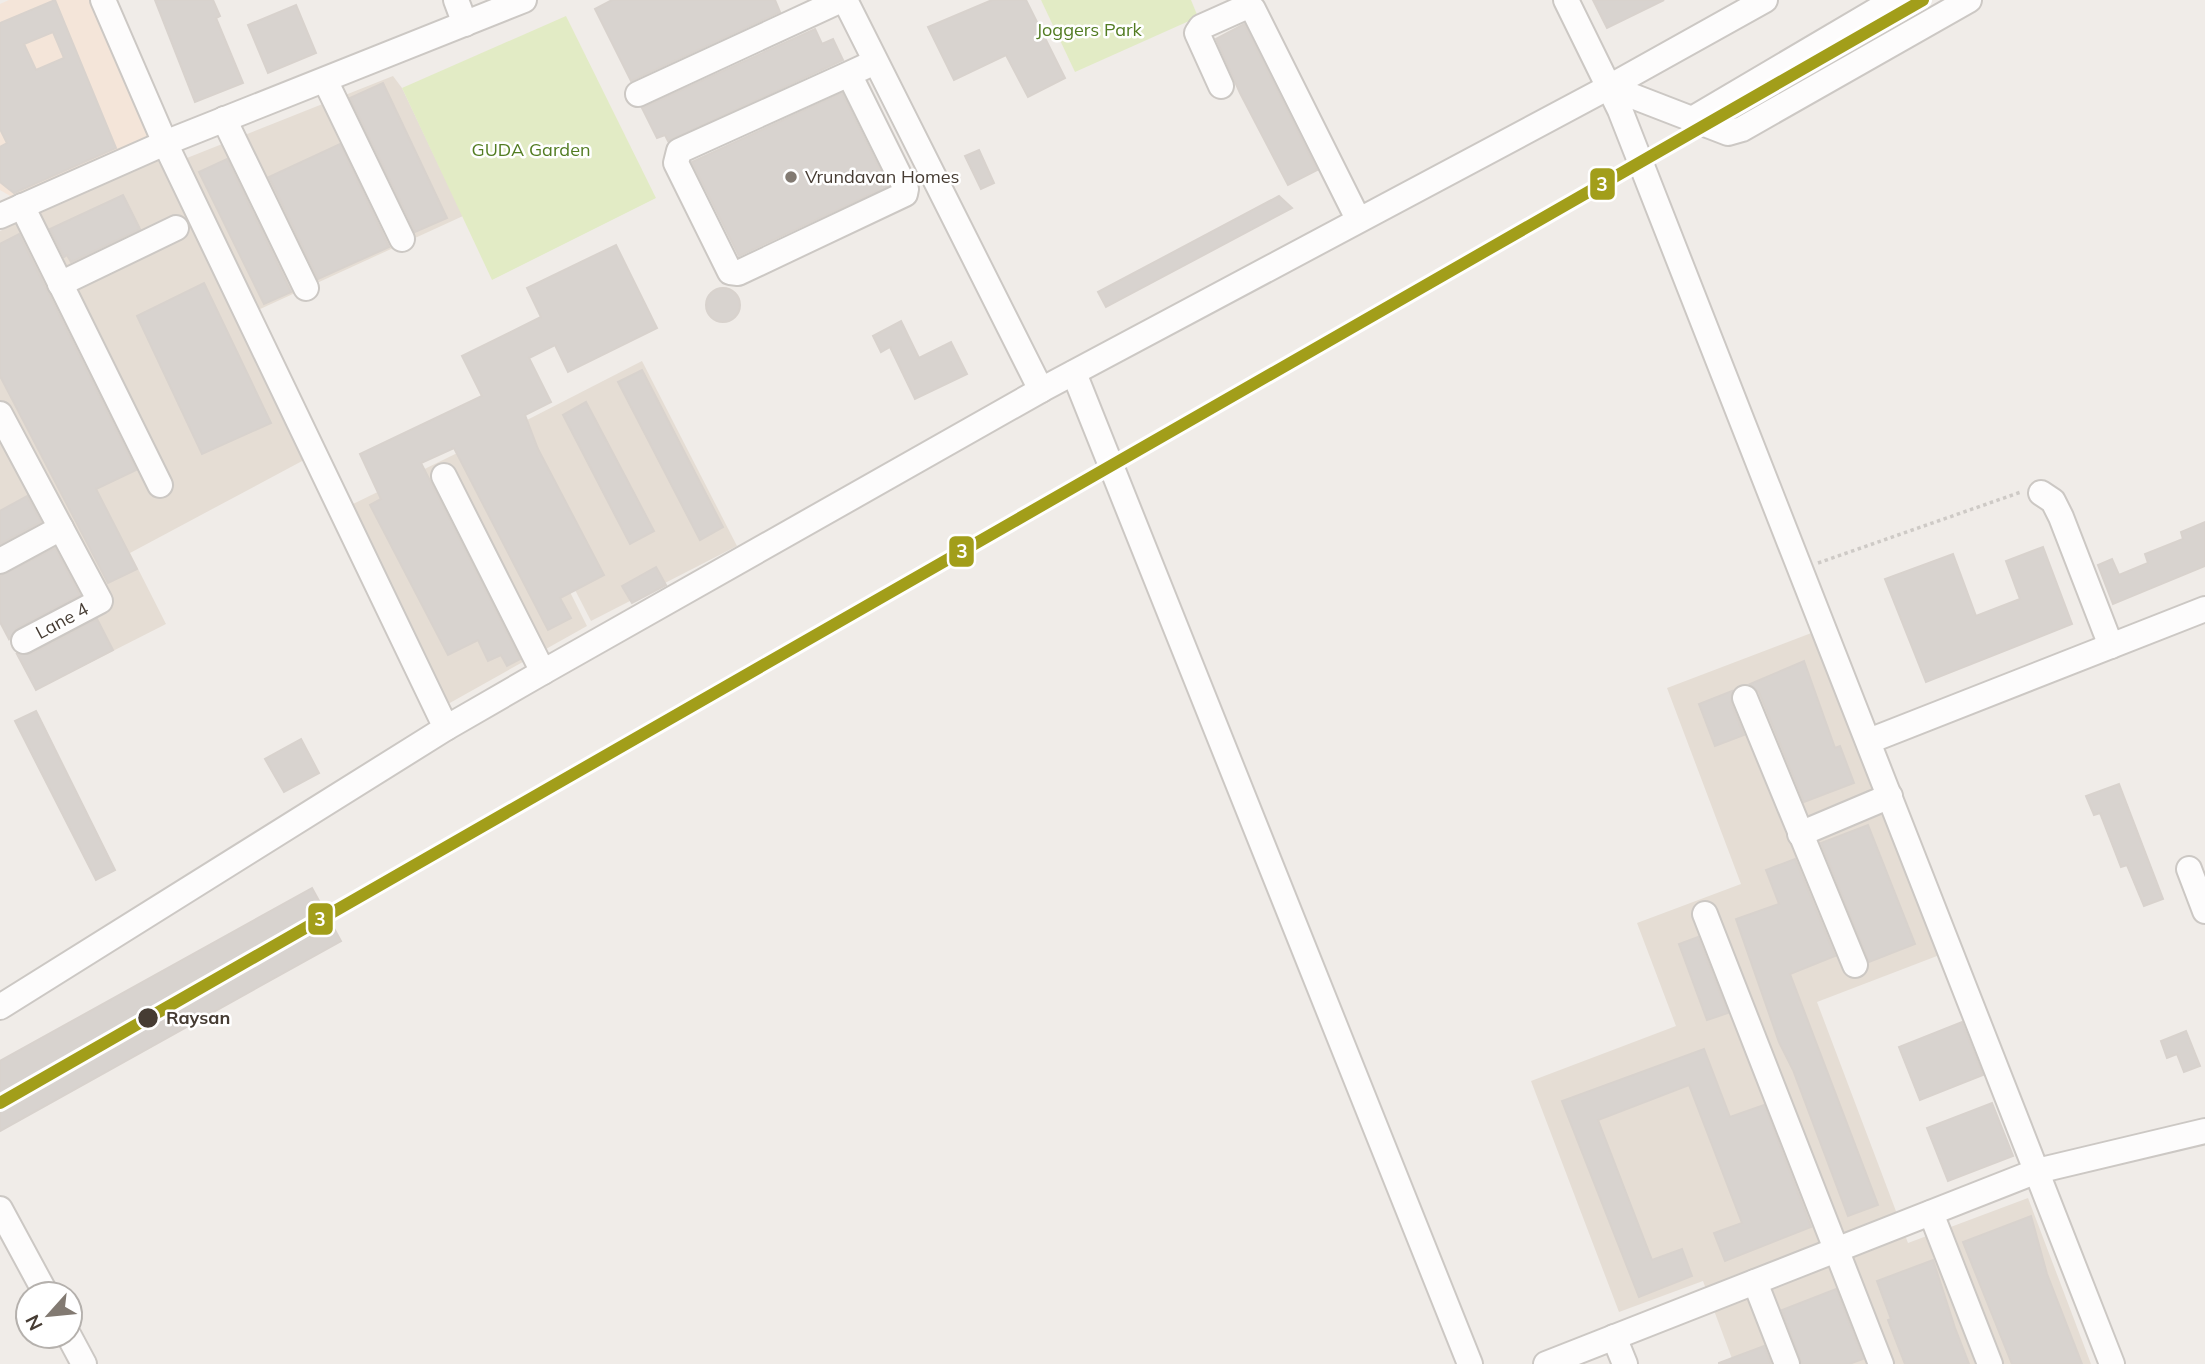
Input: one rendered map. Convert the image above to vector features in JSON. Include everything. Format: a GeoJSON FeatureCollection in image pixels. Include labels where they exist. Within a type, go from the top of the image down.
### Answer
{"type":"FeatureCollection","features":[{"type":"Feature","properties":{"kind":"street"},"geometry":{"type":"LineString","coordinates":[[103,0],[165,143],[446,729]]}},
{"type":"Feature","properties":{"kind":"street"},"geometry":{"type":"LineString","coordinates":[[456,0],[465,24]]}},
{"type":"Feature","properties":{"kind":"street"},"geometry":{"type":"LineString","coordinates":[[160,485],[60,284],[11,211],[165,143],[524,0]]}},
{"type":"Feature","properties":{"kind":"street"},"geometry":{"type":"LineString","coordinates":[[638,94],[843,0],[1041,390]]}},
{"type":"Feature","properties":{"kind":"street"},"geometry":{"type":"LineString","coordinates":[[1566,0],[1609,88],[1802,569],[2112,1364]]}},
{"type":"Feature","properties":{"kind":"street"},"geometry":{"type":"LineString","coordinates":[[0,1007],[542,672],[1041,390],[1609,88],[1765,0]]}},
{"type":"Feature","properties":{"kind":"street"},"geometry":{"type":"LineString","coordinates":[[1692,119],[1894,0]]}},
{"type":"Feature","properties":{"kind":"street"},"geometry":{"type":"LineString","coordinates":[[1609,88],[1728,133],[1742,129],[1969,0]]}},
{"type":"Feature","properties":{"kind":"street"},"geometry":{"type":"LineString","coordinates":[[1221,86],[1197,33],[1201,27],[1248,6],[1253,9],[1359,219]]}},
{"type":"Feature","properties":{"kind":"street"},"geometry":{"type":"LineString","coordinates":[[849,74],[906,189],[901,198],[738,272],[730,272],[676,163],[676,155],[849,74],[875,62]]}},
{"type":"Feature","properties":{"kind":"street"},"geometry":{"type":"LineString","coordinates":[[325,80],[402,239]]}},
{"type":"Feature","properties":{"kind":"street"},"geometry":{"type":"LineString","coordinates":[[224,119],[306,288]]}},
{"type":"Feature","properties":{"kind":"street"},"geometry":{"type":"LineString","coordinates":[[897,170],[922,157]]}},
{"type":"Feature","properties":{"kind":"street"},"geometry":{"type":"LineString","coordinates":[[60,284],[176,228]]}},
{"type":"Feature","properties":{"kind":"street"},"geometry":{"type":"LineString","coordinates":[[1074,373],[1470,1364]]}},
{"type":"Feature","properties":{"kind":"street"},"geometry":{"type":"LineString","coordinates":[[0,414],[61,528],[0,561]]}},
{"type":"Feature","properties":{"kind":"street"},"geometry":{"type":"LineString","coordinates":[[444,476],[542,672]]}},
{"type":"Feature","properties":{"kind":"street"},"geometry":{"type":"LineString","coordinates":[[2041,494],[2053,501],[2061,517],[2111,646]]}},
{"type":"Feature","properties":{"kind":"street","name":"Lane 4"},"geometry":{"type":"LineString","coordinates":[[24,641],[100,601],[61,528]]}},
{"type":"Feature","properties":{"kind":"street"},"geometry":{"type":"LineString","coordinates":[[1869,741],[2205,610]]}},
{"type":"Feature","properties":{"kind":"street"},"geometry":{"type":"LineString","coordinates":[[1745,698],[1855,965]]}},
{"type":"Feature","properties":{"kind":"street"},"geometry":{"type":"LineString","coordinates":[[1800,834],[1890,796]]}},
{"type":"Feature","properties":{"kind":"street"},"geometry":{"type":"LineString","coordinates":[[2189,869],[2205,911]]}},
{"type":"Feature","properties":{"kind":"street"},"geometry":{"type":"LineString","coordinates":[[1705,914],[1881,1364]]}},
{"type":"Feature","properties":{"kind":"street"},"geometry":{"type":"LineString","coordinates":[[1546,1364],[2037,1171],[2205,1131]]}},
{"type":"Feature","properties":{"kind":"street"},"geometry":{"type":"LineString","coordinates":[[0,1209],[38,1280]]}},
{"type":"Feature","properties":{"kind":"street"},"geometry":{"type":"LineString","coordinates":[[1930,1213],[1990,1364]]}},
{"type":"Feature","properties":{"kind":"street"},"geometry":{"type":"LineString","coordinates":[[1755,1282],[1787,1364]]}},
{"type":"Feature","properties":{"kind":"street"},"geometry":{"type":"LineString","coordinates":[[1614,1337],[1625,1364]]}},
{"type":"Feature","properties":{"kind":"path"},"geometry":{"type":"LineString","coordinates":[[1802,569],[2017,491],[2041,494]]}},
{"type":"Feature","properties":{"kind":"shaded area"},"geometry":{"type":"Polygon","coordinates":[[[9,0],[96,0],[154,136],[12,197],[0,190],[0,4],[9,0]]]}},
{"type":"Feature","properties":{"kind":"shaded area"},"geometry":{"type":"Polygon","coordinates":[[[393,76],[402,88],[463,216],[258,310],[187,158],[393,76]]]}},
{"type":"Feature","properties":{"kind":"shaded area"},"geometry":{"type":"Polygon","coordinates":[[[158,157],[304,460],[130,553],[166,624],[36,690],[0,622],[0,231],[158,157]]]}},
{"type":"Feature","properties":{"kind":"shaded area"},"geometry":{"type":"Polygon","coordinates":[[[642,361],[737,546],[591,621],[496,436],[642,361]]]}},
{"type":"Feature","properties":{"kind":"shaded area"},"geometry":{"type":"Polygon","coordinates":[[[492,436],[587,626],[448,704],[351,505],[492,436]]]}},
{"type":"Feature","properties":{"kind":"shaded area"},"geometry":{"type":"Polygon","coordinates":[[[1827,627],[1950,951],[1817,1002],[1908,1243],[2028,1198],[2091,1364],[1734,1364],[1703,1281],[1619,1312],[1531,1081],[1676,1026],[1637,923],[1741,884],[1667,688],[1827,627]]]}},
{"type":"Feature","properties":{"kind":"green space","name":"Joggers Park"},"geometry":{"type":"Polygon","coordinates":[[[1041,0],[1191,0],[1198,17],[1075,72],[1041,0]]]}},
{"type":"Feature","properties":{"kind":"green space","name":"GUDA Garden"},"geometry":{"type":"Polygon","coordinates":[[[566,16],[656,198],[492,280],[402,88],[566,16]]]}},
{"type":"Feature","properties":{"kind":"building"},"geometry":{"type":"Polygon","coordinates":[[[55,0],[116,148],[14,193],[0,182],[0,147],[7,143],[0,129],[0,23],[55,0]],[[53,32],[24,44],[36,70],[64,58],[53,32]]]}},
{"type":"Feature","properties":{"kind":"building"},"geometry":{"type":"Polygon","coordinates":[[[155,0],[213,0],[220,16],[216,18],[243,83],[195,102],[155,0]]]}},
{"type":"Feature","properties":{"kind":"building"},"geometry":{"type":"Polygon","coordinates":[[[612,0],[775,0],[780,12],[631,81],[595,9],[612,0]]]}},
{"type":"Feature","properties":{"kind":"building"},"geometry":{"type":"Polygon","coordinates":[[[992,0],[1026,0],[1065,78],[1028,97],[1006,55],[954,80],[928,27],[992,0]]]}},
{"type":"Feature","properties":{"kind":"building"},"geometry":{"type":"Polygon","coordinates":[[[1593,0],[1664,0],[1607,28],[1593,0]]]}},
{"type":"Feature","properties":{"kind":"building"},"geometry":{"type":"Polygon","coordinates":[[[296,5],[316,53],[268,73],[248,25],[296,5]]]}},
{"type":"Feature","properties":{"kind":"building"},"geometry":{"type":"Polygon","coordinates":[[[1244,24],[1317,170],[1288,185],[1240,93],[1216,39],[1244,24]]]}},
{"type":"Feature","properties":{"kind":"building"},"geometry":{"type":"Polygon","coordinates":[[[815,29],[822,44],[833,39],[843,60],[668,141],[665,135],[657,138],[642,108],[815,29]]]}},
{"type":"Feature","properties":{"kind":"building"},"geometry":{"type":"Polygon","coordinates":[[[383,83],[447,218],[415,232],[350,98],[383,83]]]}},
{"type":"Feature","properties":{"kind":"building","name":"Vrundavan Homes"},"geometry":{"type":"Polygon","coordinates":[[[842,93],[888,186],[739,256],[692,162],[842,93]]]}},
{"type":"Feature","properties":{"kind":"building"},"geometry":{"type":"Polygon","coordinates":[[[340,144],[389,247],[318,279],[269,177],[340,144]]]}},
{"type":"Feature","properties":{"kind":"building"},"geometry":{"type":"Polygon","coordinates":[[[979,150],[994,183],[981,189],[965,156],[979,150]]]}},
{"type":"Feature","properties":{"kind":"building"},"geometry":{"type":"Polygon","coordinates":[[[227,159],[291,292],[264,304],[199,172],[227,159]]]}},
{"type":"Feature","properties":{"kind":"building"},"geometry":{"type":"Polygon","coordinates":[[[123,195],[140,229],[71,262],[67,255],[64,257],[50,229],[123,195]]]}},
{"type":"Feature","properties":{"kind":"building"},"geometry":{"type":"Polygon","coordinates":[[[1279,196],[1292,208],[1106,307],[1098,292],[1279,196]]]}},
{"type":"Feature","properties":{"kind":"building"},"geometry":{"type":"Polygon","coordinates":[[[19,234],[136,470],[96,489],[137,569],[108,583],[0,376],[0,244],[19,234]]]}},
{"type":"Feature","properties":{"kind":"building"},"geometry":{"type":"Polygon","coordinates":[[[616,245],[657,328],[568,372],[555,345],[529,358],[551,402],[525,415],[538,449],[604,575],[560,598],[571,618],[548,630],[454,448],[421,463],[520,659],[507,666],[501,655],[488,661],[478,640],[448,655],[370,505],[381,499],[360,454],[482,396],[462,356],[541,317],[527,288],[616,245]]]}},
{"type":"Feature","properties":{"kind":"building"},"geometry":{"type":"Polygon","coordinates":[[[204,283],[271,423],[202,454],[137,316],[204,283]]]}},
{"type":"Feature","properties":{"kind":"building"},"geometry":{"type":"Polygon","coordinates":[[[723,288],[735,293],[740,305],[735,317],[723,322],[711,317],[706,305],[711,293],[723,288]]]}},
{"type":"Feature","properties":{"kind":"building"},"geometry":{"type":"Polygon","coordinates":[[[901,321],[919,358],[951,342],[967,374],[915,399],[890,347],[881,352],[873,336],[901,321]]]}},
{"type":"Feature","properties":{"kind":"building"},"geometry":{"type":"Polygon","coordinates":[[[642,370],[723,527],[700,540],[618,382],[642,370]]]}},
{"type":"Feature","properties":{"kind":"building"},"geometry":{"type":"Polygon","coordinates":[[[586,402],[654,531],[630,544],[563,415],[586,402]]]}},
{"type":"Feature","properties":{"kind":"building"},"geometry":{"type":"Polygon","coordinates":[[[27,496],[41,522],[0,544],[0,511],[27,496]]]}},
{"type":"Feature","properties":{"kind":"building"},"geometry":{"type":"Polygon","coordinates":[[[2205,522],[2205,566],[2113,604],[2098,565],[2112,559],[2119,575],[2148,563],[2145,554],[2183,539],[2181,532],[2205,522]]]}},
{"type":"Feature","properties":{"kind":"building"},"geometry":{"type":"Polygon","coordinates":[[[2043,547],[2072,624],[1926,682],[1885,579],[1953,554],[1976,616],[2020,599],[2006,561],[2043,547]]]}},
{"type":"Feature","properties":{"kind":"building"},"geometry":{"type":"Polygon","coordinates":[[[55,548],[80,595],[17,628],[9,639],[0,622],[0,576],[55,548]]]}},
{"type":"Feature","properties":{"kind":"building"},"geometry":{"type":"Polygon","coordinates":[[[656,567],[666,585],[632,603],[622,586],[656,567]]]}},
{"type":"Feature","properties":{"kind":"building"},"geometry":{"type":"Polygon","coordinates":[[[97,619],[113,650],[36,690],[17,654],[31,654],[97,619]]]}},
{"type":"Feature","properties":{"kind":"building"},"geometry":{"type":"Polygon","coordinates":[[[1804,661],[1835,748],[1840,746],[1854,783],[1804,802],[1759,692],[1750,684],[1804,661]]]}},
{"type":"Feature","properties":{"kind":"building"},"geometry":{"type":"Polygon","coordinates":[[[1732,691],[1731,703],[1744,735],[1715,746],[1699,704],[1732,691]]]}},
{"type":"Feature","properties":{"kind":"building"},"geometry":{"type":"Polygon","coordinates":[[[36,711],[115,870],[96,880],[15,721],[36,711]]]}},
{"type":"Feature","properties":{"kind":"building"},"geometry":{"type":"Polygon","coordinates":[[[301,739],[319,773],[284,792],[265,759],[301,739]]]}},
{"type":"Feature","properties":{"kind":"building"},"geometry":{"type":"Polygon","coordinates":[[[2119,784],[2163,899],[2144,906],[2127,865],[2121,867],[2100,813],[2094,815],[2086,796],[2119,784]]]}},
{"type":"Feature","properties":{"kind":"building"},"geometry":{"type":"Polygon","coordinates":[[[1868,825],[1915,944],[1869,962],[1821,843],[1868,825]]]}},
{"type":"Feature","properties":{"kind":"building"},"geometry":{"type":"Polygon","coordinates":[[[1795,859],[1835,956],[1790,974],[1878,1205],[1848,1216],[1793,1070],[1779,1042],[1736,919],[1779,904],[1766,870],[1795,859]]]}},
{"type":"Feature","properties":{"kind":"building","name":"Raysan"},"geometry":{"type":"Polygon","coordinates":[[[312,888],[341,941],[0,1131],[0,1061],[312,888]]]}},
{"type":"Feature","properties":{"kind":"building"},"geometry":{"type":"Polygon","coordinates":[[[1698,937],[1728,1013],[1707,1020],[1679,944],[1698,937]]]}},
{"type":"Feature","properties":{"kind":"building"},"geometry":{"type":"Polygon","coordinates":[[[1962,1022],[1983,1075],[1920,1100],[1899,1047],[1962,1022]]]}},
{"type":"Feature","properties":{"kind":"building"},"geometry":{"type":"Polygon","coordinates":[[[2186,1031],[2200,1066],[2184,1072],[2177,1054],[2167,1058],[2161,1041],[2186,1031]]]}},
{"type":"Feature","properties":{"kind":"building"},"geometry":{"type":"Polygon","coordinates":[[[1704,1049],[1730,1117],[1764,1105],[1811,1227],[1725,1261],[1714,1233],[1742,1223],[1689,1085],[1598,1120],[1652,1260],[1682,1249],[1692,1276],[1639,1297],[1562,1101],[1704,1049]]]}},
{"type":"Feature","properties":{"kind":"building"},"geometry":{"type":"Polygon","coordinates":[[[1992,1103],[2013,1156],[1948,1181],[1927,1128],[1992,1103]]]}},
{"type":"Feature","properties":{"kind":"building"},"geometry":{"type":"Polygon","coordinates":[[[2031,1216],[2047,1274],[2082,1364],[2012,1364],[1963,1242],[2031,1216]]]}},
{"type":"Feature","properties":{"kind":"building"},"geometry":{"type":"Polygon","coordinates":[[[1933,1260],[1969,1364],[1905,1364],[1888,1320],[1891,1319],[1877,1281],[1933,1260]]]}},
{"type":"Feature","properties":{"kind":"building"},"geometry":{"type":"Polygon","coordinates":[[[1836,1289],[1863,1359],[1849,1364],[1802,1364],[1782,1310],[1836,1289]]]}},
{"type":"Feature","properties":{"kind":"building"},"geometry":{"type":"Polygon","coordinates":[[[1764,1346],[1771,1364],[1719,1364],[1719,1363],[1764,1346]]]}},
{"type":"Feature","properties":{"kind":"transit line","name":"3"},"geometry":{"type":"LineString","coordinates":[[0,1103],[1923,0]]}},
{"type":"Feature","properties":{"kind":"place","name":"Vrundavan Homes"},"geometry":{"type":"Point","coordinates":[791,177]}},
{"type":"Feature","properties":{"kind":"place","name":"Raysan"},"geometry":{"type":"Point","coordinates":[148,1018]}}]}
